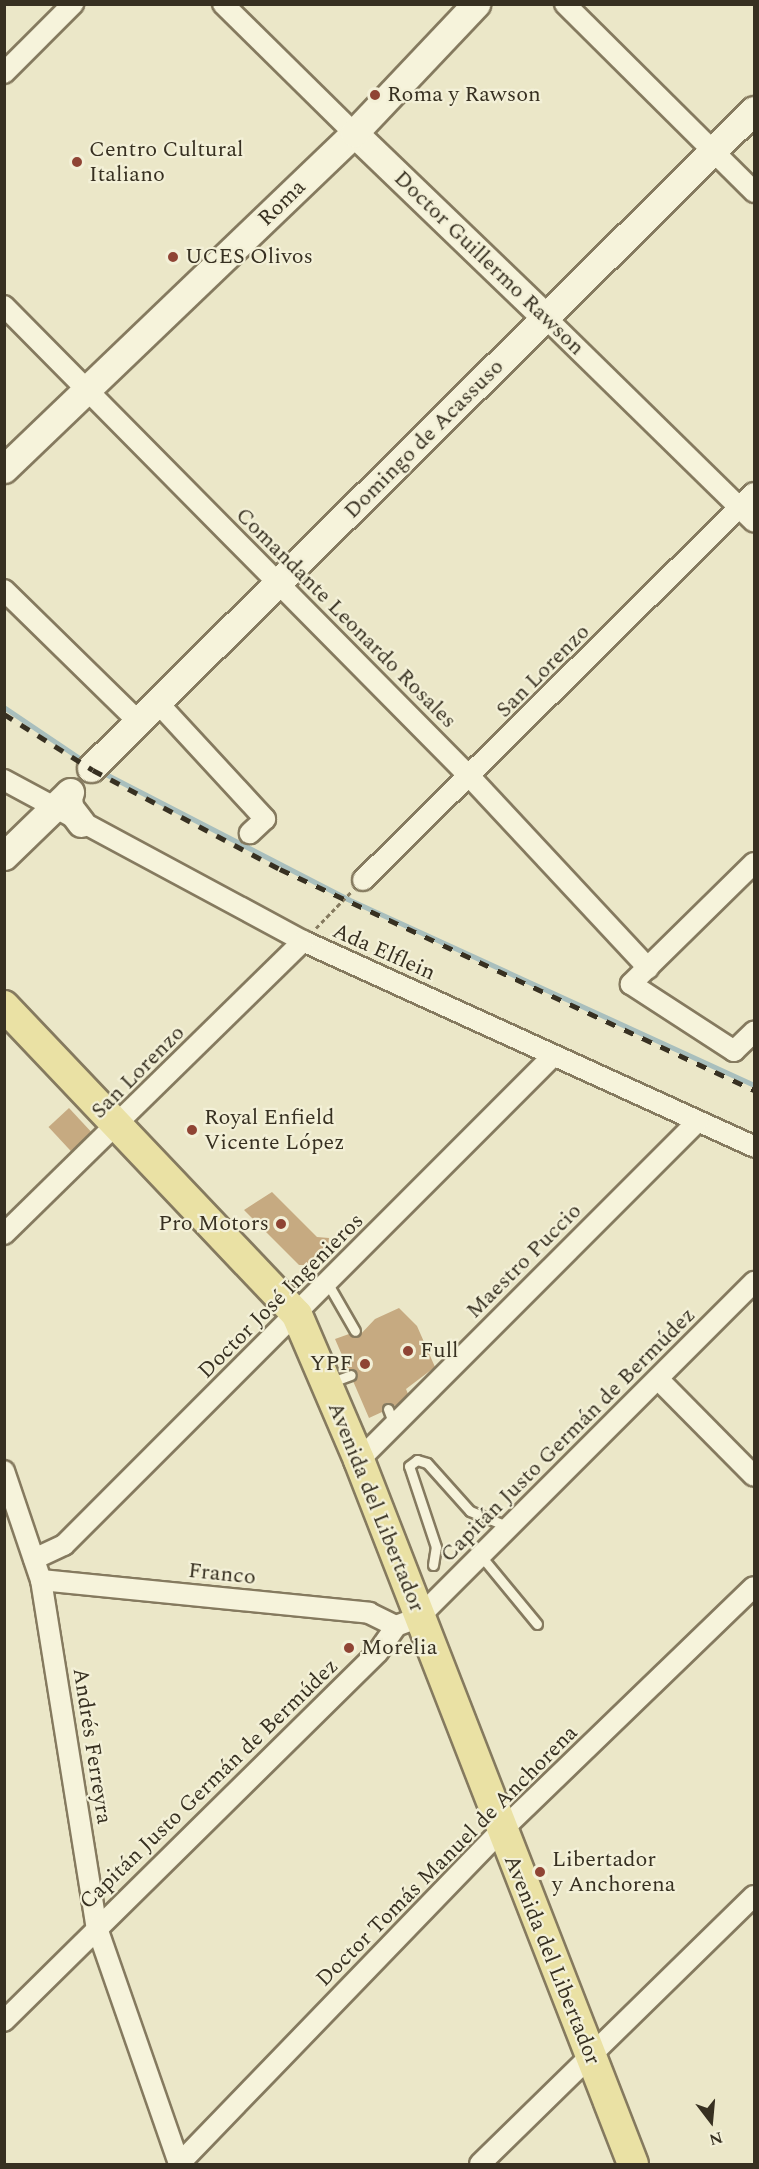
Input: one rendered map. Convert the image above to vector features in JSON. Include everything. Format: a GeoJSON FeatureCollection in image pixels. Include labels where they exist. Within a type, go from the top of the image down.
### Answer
{"type":"FeatureCollection","features":[{"type":"Feature","properties":{"kind":"main road","name":"Avenida del Libertador"},"geometry":{"type":"LineString","coordinates":[[4,1006],[117,1128],[297,1315],[339,1380],[359,1460],[408,1622],[501,1831],[633,2164]]}},
{"type":"Feature","properties":{"kind":"street"},"geometry":{"type":"LineString","coordinates":[[4,73],[73,4]]}},
{"type":"Feature","properties":{"kind":"street","name":"Doctor Guillermo Rawson"},"geometry":{"type":"LineString","coordinates":[[224,4],[754,522]]}},
{"type":"Feature","properties":{"kind":"street","name":"Roma"},"geometry":{"type":"LineString","coordinates":[[4,469],[91,388],[354,133],[476,4]]}},
{"type":"Feature","properties":{"kind":"street"},"geometry":{"type":"LineString","coordinates":[[565,4],[754,192]]}},
{"type":"Feature","properties":{"kind":"street","name":"Domingo de Acassuso"},"geometry":{"type":"LineString","coordinates":[[91,768],[278,585],[754,110]]}},
{"type":"Feature","properties":{"kind":"street","name":"Comandante Leonardo Rosales"},"geometry":{"type":"LineString","coordinates":[[4,306],[91,388],[278,585],[471,778],[648,968]]}},
{"type":"Feature","properties":{"kind":"street","name":"San Lorenzo"},"geometry":{"type":"LineString","coordinates":[[363,880],[471,778],[754,493]]}},
{"type":"Feature","properties":{"kind":"street"},"geometry":{"type":"LineString","coordinates":[[4,590],[139,722]]}},
{"type":"Feature","properties":{"kind":"street"},"geometry":{"type":"LineString","coordinates":[[158,703],[265,819],[250,833]]}},
{"type":"Feature","properties":{"kind":"street"},"geometry":{"type":"LineString","coordinates":[[4,780],[57,798],[69,807],[81,823]]}},
{"type":"Feature","properties":{"kind":"street"},"geometry":{"type":"LineString","coordinates":[[4,856],[57,798]]}},
{"type":"Feature","properties":{"kind":"street","name":"Ada Elflein"},"geometry":{"type":"LineString","coordinates":[[81,823],[303,942],[754,1147]]}},
{"type":"Feature","properties":{"kind":"street"},"geometry":{"type":"LineString","coordinates":[[754,863],[631,984],[734,1051],[754,1032]]}},
{"type":"Feature","properties":{"kind":"street","name":"San Lorenzo"},"geometry":{"type":"LineString","coordinates":[[4,1234],[117,1128],[303,942]]}},
{"type":"Feature","properties":{"kind":"street","name":"Doctor José Ingenieros"},"geometry":{"type":"LineString","coordinates":[[34,1559],[64,1545],[328,1284],[553,1056]]}},
{"type":"Feature","properties":{"kind":"street","name":"Maestro Puccio"},"geometry":{"type":"LineString","coordinates":[[359,1460],[391,1417],[698,1120]]}},
{"type":"Feature","properties":{"kind":"street","name":"Capitán Justo Germán de Bermúdez"},"geometry":{"type":"LineString","coordinates":[[4,2021],[408,1622],[481,1556],[754,1282]]}},
{"type":"Feature","properties":{"kind":"street"},"geometry":{"type":"LineString","coordinates":[[658,1379],[754,1476]]}},
{"type":"Feature","properties":{"kind":"street","name":"Andrés Ferreyra"},"geometry":{"type":"LineString","coordinates":[[4,1472],[41,1580],[97,1928],[179,2164]]}},
{"type":"Feature","properties":{"kind":"street","name":"Franco"},"geometry":{"type":"LineString","coordinates":[[41,1580],[369,1613],[408,1622]]}},
{"type":"Feature","properties":{"kind":"street","name":"Doctor Tomás Manuel de Anchorena"},"geometry":{"type":"LineString","coordinates":[[179,2164],[501,1831],[754,1587]]}},
{"type":"Feature","properties":{"kind":"street"},"geometry":{"type":"LineString","coordinates":[[480,2164],[754,1896]]}},
{"type":"Feature","properties":{"kind":"lane"},"geometry":{"type":"LineString","coordinates":[[328,1284],[355,1331]]}},
{"type":"Feature","properties":{"kind":"lane"},"geometry":{"type":"LineString","coordinates":[[433,1565],[436,1547],[410,1466],[417,1460],[427,1463],[470,1511],[509,1527]]}},
{"type":"Feature","properties":{"kind":"lane"},"geometry":{"type":"LineString","coordinates":[[481,1556],[537,1624]]}},
{"type":"Feature","properties":{"kind":"path"},"geometry":{"type":"LineString","coordinates":[[303,942],[363,880]]}},
{"type":"Feature","properties":{"kind":"building"},"geometry":{"type":"Polygon","coordinates":[[[69,1108],[92,1132],[71,1151],[49,1127],[69,1108]]]}},
{"type":"Feature","properties":{"kind":"building","name":"Pro Motors"},"geometry":{"type":"Polygon","coordinates":[[[272,1192],[317,1237],[329,1238],[327,1255],[317,1265],[299,1265],[244,1210],[272,1192]]]}},
{"type":"Feature","properties":{"kind":"building"},"geometry":{"type":"Polygon","coordinates":[[[399,1308],[417,1326],[435,1367],[406,1389],[408,1394],[396,1406],[385,1403],[382,1412],[369,1418],[353,1381],[357,1372],[348,1369],[335,1339],[349,1334],[358,1337],[375,1319],[399,1308]]]}},
{"type":"Feature","properties":{"kind":"waterway"},"geometry":{"type":"LineString","coordinates":[[4,707],[84,761]]}},
{"type":"Feature","properties":{"kind":"waterway"},"geometry":{"type":"LineString","coordinates":[[102,772],[348,899],[754,1085]]}},
{"type":"Feature","properties":{"kind":"railway"},"geometry":{"type":"LineString","coordinates":[[4,714],[93,770],[280,869],[754,1090]]}},
{"type":"Feature","properties":{"kind":"place","name":"Roma y Rawson"},"geometry":{"type":"Point","coordinates":[375,95]}},
{"type":"Feature","properties":{"kind":"place","name":"Centro Cultural Italiano"},"geometry":{"type":"Point","coordinates":[77,162]}},
{"type":"Feature","properties":{"kind":"place","name":"UCES Olivos"},"geometry":{"type":"Point","coordinates":[173,257]}},
{"type":"Feature","properties":{"kind":"place","name":"Royal Enfield Vicente López"},"geometry":{"type":"Point","coordinates":[192,1130]}},
{"type":"Feature","properties":{"kind":"place","name":"Pro Motors"},"geometry":{"type":"Point","coordinates":[281,1224]}},
{"type":"Feature","properties":{"kind":"place","name":"Full"},"geometry":{"type":"Point","coordinates":[408,1351]}},
{"type":"Feature","properties":{"kind":"place","name":"YPF"},"geometry":{"type":"Point","coordinates":[365,1364]}},
{"type":"Feature","properties":{"kind":"place","name":"Morelia"},"geometry":{"type":"Point","coordinates":[349,1648]}},
{"type":"Feature","properties":{"kind":"place","name":"Libertador y Anchorena"},"geometry":{"type":"Point","coordinates":[540,1872]}}]}
